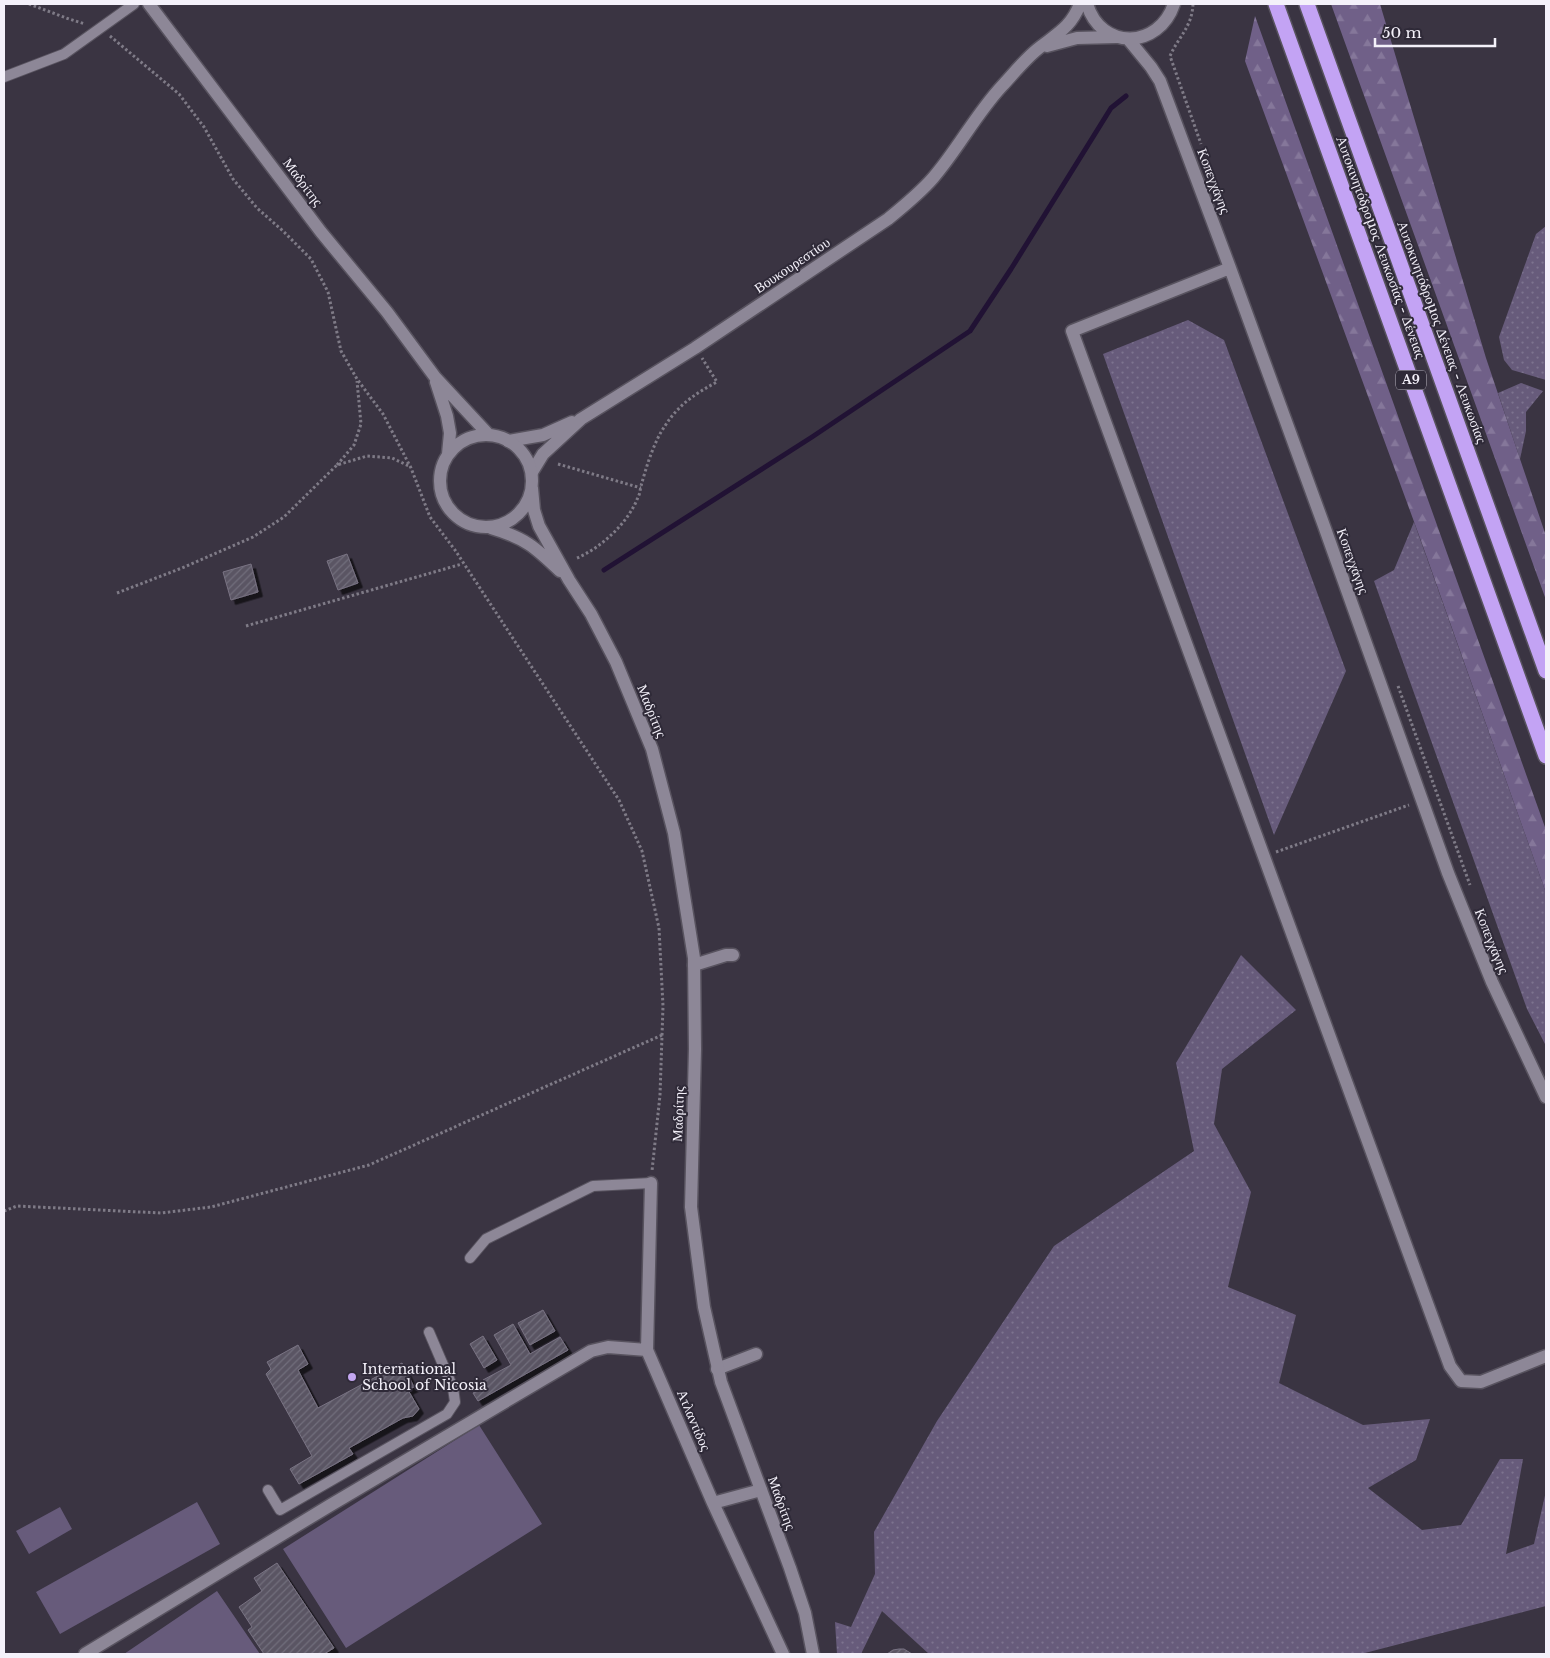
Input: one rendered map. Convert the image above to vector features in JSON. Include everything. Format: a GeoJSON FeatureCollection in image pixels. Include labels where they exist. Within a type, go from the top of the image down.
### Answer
{"type":"FeatureCollection","features":[{"type":"Feature","properties":{"kind":"highway","name":"Αυτοκινητόδρομος Λευκωσίας - Δένειας"},"geometry":{"type":"LineString","coordinates":[[1276,4],[1546,756]]}},
{"type":"Feature","properties":{"kind":"highway","name":"Αυτοκινητόδρομος Δένειας - Λευκωσίας"},"geometry":{"type":"LineString","coordinates":[[1307,4],[1546,671]]}},
{"type":"Feature","properties":{"kind":"street","name":"Μαδρίτης"},"geometry":{"type":"LineString","coordinates":[[148,4],[321,232],[387,312],[435,377],[488,434]]}},
{"type":"Feature","properties":{"kind":"street","name":"Βουκουρεστίου"},"geometry":{"type":"LineString","coordinates":[[532,472],[543,454],[581,419],[695,348],[888,219],[910,201],[932,179],[1000,88],[1038,48],[1055,37],[1067,26],[1076,14],[1080,4]]}},
{"type":"Feature","properties":{"kind":"street","name":"Κοπεγχάγης"},"geometry":{"type":"LineString","coordinates":[[1087,4],[1097,24],[1106,32],[1123,38],[1151,67],[1160,81],[1230,268],[1448,873],[1492,982],[1546,1097]]}},
{"type":"Feature","properties":{"kind":"street"},"geometry":{"type":"LineString","coordinates":[[1038,48],[1078,38],[1143,37],[1157,30],[1168,19],[1174,4]]}},
{"type":"Feature","properties":{"kind":"street"},"geometry":{"type":"LineString","coordinates":[[1230,268],[1072,331],[1450,1366],[1461,1381],[1481,1382],[1546,1356]]}},
{"type":"Feature","properties":{"kind":"street","name":"Μαδρίτης"},"geometry":{"type":"LineString","coordinates":[[435,377],[447,416],[450,433],[448,454]]}},
{"type":"Feature","properties":{"kind":"street"},"geometry":{"type":"LineString","coordinates":[[508,441],[543,435],[581,419]]}},
{"type":"Feature","properties":{"kind":"street"},"geometry":{"type":"LineString","coordinates":[[488,434],[503,438],[516,446],[526,458],[532,472],[532,488],[528,502],[518,515],[506,523],[491,527],[476,526],[461,521],[450,510],[442,497],[439,482],[448,454],[459,443],[473,436],[488,434]]}},
{"type":"Feature","properties":{"kind":"street","name":"Μαδρίτης"},"geometry":{"type":"LineString","coordinates":[[532,488],[534,510],[539,526],[569,580],[591,614],[616,662],[652,749],[674,833],[694,965],[695,1049],[691,1207],[704,1307],[717,1369],[805,1613],[813,1654]]}},
{"type":"Feature","properties":{"kind":"street","name":"Μαδρίτης"},"geometry":{"type":"LineString","coordinates":[[491,527],[527,541],[569,580]]}},
{"type":"Feature","properties":{"kind":"street"},"geometry":{"type":"LineString","coordinates":[[694,965],[726,955],[734,955]]}},
{"type":"Feature","properties":{"kind":"street","name":"Ατλαντίδος"},"geometry":{"type":"LineString","coordinates":[[651,1183],[647,1350],[713,1503],[783,1654]]}},
{"type":"Feature","properties":{"kind":"street"},"geometry":{"type":"LineString","coordinates":[[85,1654],[337,1501],[591,1351],[608,1347],[647,1350]]}},
{"type":"Feature","properties":{"kind":"street"},"geometry":{"type":"LineString","coordinates":[[717,1369],[756,1354]]}},
{"type":"Feature","properties":{"kind":"street"},"geometry":{"type":"LineString","coordinates":[[713,1503],[761,1490]]}},
{"type":"Feature","properties":{"kind":"lane"},"geometry":{"type":"LineString","coordinates":[[4,77],[64,54],[134,4]]}},
{"type":"Feature","properties":{"kind":"lane"},"geometry":{"type":"LineString","coordinates":[[470,1258],[486,1239],[593,1186],[651,1183]]}},
{"type":"Feature","properties":{"kind":"lane"},"geometry":{"type":"LineString","coordinates":[[268,1490],[280,1510],[447,1414],[455,1402],[453,1388],[429,1332]]}},
{"type":"Feature","properties":{"kind":"path"},"geometry":{"type":"LineString","coordinates":[[29,4],[69,20],[102,28],[179,94],[204,127],[232,180],[257,208],[311,259],[328,292],[341,350],[357,379],[383,414],[411,468],[430,517],[455,550],[462,564],[619,800],[642,851],[659,928],[664,1006],[660,1095],[651,1183]]}},
{"type":"Feature","properties":{"kind":"path"},"geometry":{"type":"LineString","coordinates":[[1193,4],[1193,16],[1170,56],[1203,151]]}},
{"type":"Feature","properties":{"kind":"path"},"geometry":{"type":"LineString","coordinates":[[577,558],[590,553],[611,536],[634,507],[650,458],[663,428],[670,418],[692,396],[717,382],[701,358]]}},
{"type":"Feature","properties":{"kind":"path"},"geometry":{"type":"LineString","coordinates":[[117,593],[182,568],[253,537],[284,517],[337,465],[354,445],[361,424],[357,379]]}},
{"type":"Feature","properties":{"kind":"path"},"geometry":{"type":"LineString","coordinates":[[337,465],[367,456],[392,458],[411,468]]}},
{"type":"Feature","properties":{"kind":"path"},"geometry":{"type":"LineString","coordinates":[[558,464],[641,488]]}},
{"type":"Feature","properties":{"kind":"path"},"geometry":{"type":"LineString","coordinates":[[246,626],[462,564]]}},
{"type":"Feature","properties":{"kind":"path"},"geometry":{"type":"LineString","coordinates":[[1397,684],[1473,894]]}},
{"type":"Feature","properties":{"kind":"path"},"geometry":{"type":"LineString","coordinates":[[1270,854],[1409,805]]}},
{"type":"Feature","properties":{"kind":"path"},"geometry":{"type":"LineString","coordinates":[[4,1211],[17,1206],[161,1213],[211,1208],[369,1164],[662,1035]]}},
{"type":"Feature","properties":{"kind":"shaded area"},"geometry":{"type":"Polygon","coordinates":[[[1546,226],[1546,380],[1512,370],[1504,360],[1499,337],[1536,234],[1546,226]]]}},
{"type":"Feature","properties":{"kind":"shaded area"},"geometry":{"type":"Polygon","coordinates":[[[1188,320],[1224,340],[1346,671],[1274,835],[1103,354],[1188,320]]]}},
{"type":"Feature","properties":{"kind":"shaded area"},"geometry":{"type":"Polygon","coordinates":[[[1521,383],[1543,391],[1526,412],[1526,431],[1520,459],[1498,393],[1521,383]]]}},
{"type":"Feature","properties":{"kind":"shaded area"},"geometry":{"type":"Polygon","coordinates":[[[1414,522],[1546,893],[1546,1046],[1527,1009],[1374,581],[1394,570],[1414,522]]]}},
{"type":"Feature","properties":{"kind":"shaded area"},"geometry":{"type":"Polygon","coordinates":[[[1241,955],[1296,1010],[1222,1069],[1214,1124],[1251,1192],[1228,1287],[1296,1315],[1279,1383],[1363,1425],[1430,1419],[1416,1460],[1368,1488],[1422,1530],[1461,1525],[1500,1459],[1523,1459],[1506,1554],[1534,1544],[1546,1491],[1546,1606],[1361,1654],[929,1654],[882,1611],[861,1654],[837,1654],[835,1622],[851,1627],[875,1574],[874,1532],[937,1421],[1054,1246],[1194,1151],[1176,1063],[1241,955]]]}},
{"type":"Feature","properties":{"kind":"shaded area"},"geometry":{"type":"Polygon","coordinates":[[[479,1425],[542,1524],[346,1648],[283,1549],[479,1425]]]}},
{"type":"Feature","properties":{"kind":"shaded area"},"geometry":{"type":"Polygon","coordinates":[[[197,1502],[220,1544],[60,1634],[36,1592],[197,1502]]]}},
{"type":"Feature","properties":{"kind":"shaded area"},"geometry":{"type":"Polygon","coordinates":[[[60,1507],[72,1529],[29,1554],[16,1531],[60,1507]]]}},
{"type":"Feature","properties":{"kind":"shaded area"},"geometry":{"type":"Polygon","coordinates":[[[217,1591],[260,1654],[124,1654],[217,1591]]]}},
{"type":"Feature","properties":{"kind":"green space"},"geometry":{"type":"Polygon","coordinates":[[[1331,4],[1380,4],[1486,358],[1546,536],[1546,600],[1331,4]]]}},
{"type":"Feature","properties":{"kind":"green space"},"geometry":{"type":"Polygon","coordinates":[[[1255,16],[1546,830],[1546,893],[1420,538],[1245,61],[1255,16]]]}},
{"type":"Feature","properties":{"kind":"building"},"geometry":{"type":"Polygon","coordinates":[[[347,554],[358,583],[338,590],[327,561],[347,554]]]}},
{"type":"Feature","properties":{"kind":"building"},"geometry":{"type":"Polygon","coordinates":[[[251,564],[258,592],[231,600],[223,572],[251,564]]]}},
{"type":"Feature","properties":{"kind":"building"},"geometry":{"type":"Polygon","coordinates":[[[543,1310],[555,1331],[530,1345],[518,1323],[543,1310]]]}},
{"type":"Feature","properties":{"kind":"building"},"geometry":{"type":"Polygon","coordinates":[[[513,1324],[530,1354],[560,1337],[568,1350],[478,1401],[473,1393],[487,1386],[483,1380],[511,1365],[494,1335],[513,1324]]]}},
{"type":"Feature","properties":{"kind":"building"},"geometry":{"type":"Polygon","coordinates":[[[483,1336],[497,1360],[484,1368],[470,1344],[483,1336]]]}},
{"type":"Feature","properties":{"kind":"building"},"geometry":{"type":"Polygon","coordinates":[[[298,1345],[308,1364],[298,1370],[318,1408],[402,1363],[414,1387],[408,1390],[419,1409],[413,1416],[403,1418],[349,1448],[353,1454],[299,1484],[290,1469],[312,1456],[266,1374],[271,1369],[267,1362],[298,1345]]]}},
{"type":"Feature","properties":{"kind":"building"},"geometry":{"type":"Polygon","coordinates":[[[277,1563],[334,1648],[324,1654],[264,1654],[248,1630],[252,1627],[239,1607],[262,1591],[254,1578],[277,1563]]]}},
{"type":"Feature","properties":{"kind":"building"},"geometry":{"type":"Polygon","coordinates":[[[904,1649],[912,1654],[887,1654],[904,1649]]]}},
{"type":"Feature","properties":{"kind":"waterway"},"geometry":{"type":"LineString","coordinates":[[604,570],[812,437],[970,331],[1011,269],[1111,108],[1126,96]]}},
{"type":"Feature","properties":{"kind":"place","name":"International School of Nicosia"},"geometry":{"type":"Point","coordinates":[352,1377]}}]}
